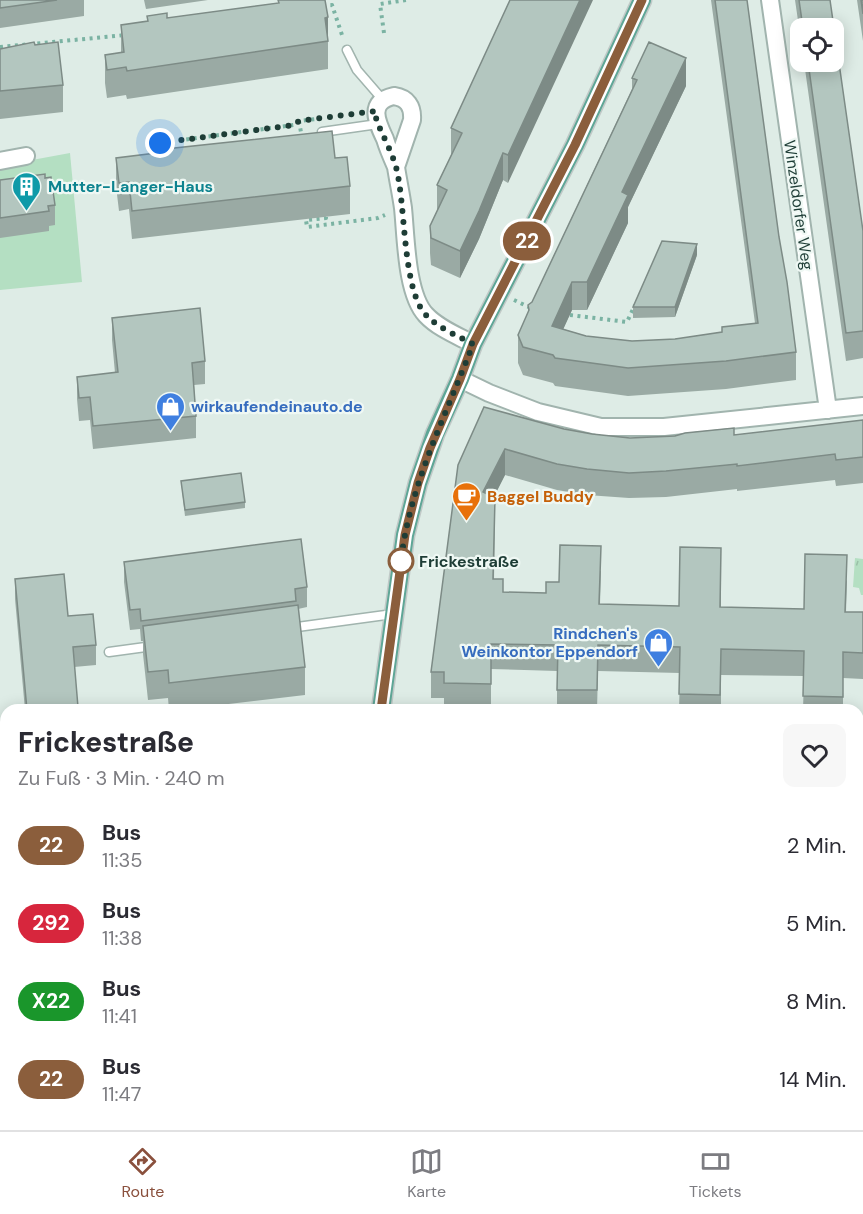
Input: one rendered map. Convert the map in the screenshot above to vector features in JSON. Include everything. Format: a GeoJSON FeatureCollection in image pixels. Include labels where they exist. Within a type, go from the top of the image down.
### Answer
{"type":"FeatureCollection","features":[{"type":"Feature","properties":{"kind":"main road"},"geometry":{"type":"LineString","coordinates":[[382,704],[405,535],[418,483],[435,434],[473,344],[575,145],[642,0]]}},
{"type":"Feature","properties":{"kind":"street","name":"Winzeldorfer Weg"},"geometry":{"type":"LineString","coordinates":[[770,0],[828,410]]}},
{"type":"Feature","properties":{"kind":"street"},"geometry":{"type":"LineString","coordinates":[[396,167],[413,113],[407,101],[393,96],[383,100],[377,107],[376,118],[396,167],[410,274],[417,302],[425,315],[473,344]]}},
{"type":"Feature","properties":{"kind":"street"},"geometry":{"type":"LineString","coordinates":[[0,161],[26,156]]}},
{"type":"Feature","properties":{"kind":"street"},"geometry":{"type":"LineString","coordinates":[[460,379],[538,412],[601,427],[664,427],[863,406]]}},
{"type":"Feature","properties":{"kind":"lane"},"geometry":{"type":"LineString","coordinates":[[347,50],[357,70],[383,100]]}},
{"type":"Feature","properties":{"kind":"lane"},"geometry":{"type":"LineString","coordinates":[[309,134],[378,124]]}},
{"type":"Feature","properties":{"kind":"lane"},"geometry":{"type":"LineString","coordinates":[[275,630],[394,614]]}},
{"type":"Feature","properties":{"kind":"lane"},"geometry":{"type":"LineString","coordinates":[[109,652],[156,645]]}},
{"type":"Feature","properties":{"kind":"path"},"geometry":{"type":"LineString","coordinates":[[384,33],[380,4],[406,0]]}},
{"type":"Feature","properties":{"kind":"path"},"geometry":{"type":"LineString","coordinates":[[314,8],[333,5],[347,50]]}},
{"type":"Feature","properties":{"kind":"path"},"geometry":{"type":"LineString","coordinates":[[0,47],[134,34]]}},
{"type":"Feature","properties":{"kind":"path"},"geometry":{"type":"LineString","coordinates":[[162,164],[160,143],[294,125],[299,121],[320,118]]}},
{"type":"Feature","properties":{"kind":"path"},"geometry":{"type":"LineString","coordinates":[[299,121],[302,141]]}},
{"type":"Feature","properties":{"kind":"path"},"geometry":{"type":"LineString","coordinates":[[326,216],[326,218],[306,220],[307,227],[378,218]]}},
{"type":"Feature","properties":{"kind":"path"},"geometry":{"type":"LineString","coordinates":[[500,293],[540,312]]}},
{"type":"Feature","properties":{"kind":"path"},"geometry":{"type":"LineString","coordinates":[[570,315],[627,322],[636,302]]}},
{"type":"Feature","properties":{"kind":"green space"},"geometry":{"type":"Polygon","coordinates":[[[70,153],[82,282],[0,290],[0,154],[32,160],[70,153]]]}},
{"type":"Feature","properties":{"kind":"green space"},"geometry":{"type":"Polygon","coordinates":[[[855,558],[863,559],[863,595],[859,588],[853,587],[855,558]]]}},
{"type":"Feature","properties":{"kind":"building"},"geometry":{"type":"Polygon","coordinates":[[[0,0],[57,0],[0,8],[0,0]]]}},
{"type":"Feature","properties":{"kind":"building"},"geometry":{"type":"Polygon","coordinates":[[[278,0],[325,0],[328,41],[127,71],[126,67],[107,70],[105,55],[124,52],[121,25],[148,21],[147,16],[167,13],[167,18],[279,3],[278,0]]]}},
{"type":"Feature","properties":{"kind":"building"},"geometry":{"type":"Polygon","coordinates":[[[510,0],[580,0],[508,155],[503,153],[460,251],[431,238],[430,226],[447,190],[437,185],[462,133],[451,128],[510,0]]]}},
{"type":"Feature","properties":{"kind":"building"},"geometry":{"type":"Polygon","coordinates":[[[715,0],[747,0],[796,352],[726,361],[628,368],[555,358],[553,355],[523,347],[518,335],[529,310],[528,305],[532,302],[637,80],[632,78],[649,42],[686,58],[622,192],[628,195],[587,282],[572,282],[552,326],[586,336],[632,341],[675,339],[722,332],[722,327],[758,323],[715,0]]]}},
{"type":"Feature","properties":{"kind":"building"},"geometry":{"type":"Polygon","coordinates":[[[799,0],[830,0],[833,18],[802,18],[799,0]]]}},
{"type":"Feature","properties":{"kind":"building"},"geometry":{"type":"Polygon","coordinates":[[[34,42],[35,45],[58,42],[63,85],[0,91],[0,49],[34,42]]]}},
{"type":"Feature","properties":{"kind":"building"},"geometry":{"type":"Polygon","coordinates":[[[809,72],[840,72],[863,231],[863,331],[846,333],[809,72]]]}},
{"type":"Feature","properties":{"kind":"building"},"geometry":{"type":"Polygon","coordinates":[[[332,131],[335,158],[347,157],[350,186],[132,211],[129,182],[119,183],[116,158],[156,153],[156,150],[332,131]]]}},
{"type":"Feature","properties":{"kind":"building"},"geometry":{"type":"Polygon","coordinates":[[[45,174],[45,178],[51,177],[55,205],[48,206],[49,211],[0,218],[0,180],[45,174]]]}},
{"type":"Feature","properties":{"kind":"building"},"geometry":{"type":"Polygon","coordinates":[[[662,241],[697,244],[675,307],[633,307],[662,241]]]}},
{"type":"Feature","properties":{"kind":"building"},"geometry":{"type":"Polygon","coordinates":[[[200,308],[205,361],[192,363],[196,416],[93,426],[90,397],[79,398],[77,377],[118,372],[112,318],[200,308]]]}},
{"type":"Feature","properties":{"kind":"building"},"geometry":{"type":"Polygon","coordinates":[[[484,407],[564,429],[630,438],[675,436],[734,428],[734,435],[863,420],[863,457],[836,460],[835,454],[737,466],[737,464],[629,473],[557,464],[505,449],[483,492],[495,498],[493,579],[503,579],[503,592],[546,593],[546,582],[559,582],[560,545],[601,546],[599,604],[679,606],[680,547],[721,548],[720,607],[804,609],[805,554],[847,555],[845,612],[863,612],[863,653],[843,652],[843,697],[803,696],[804,651],[721,649],[720,695],[679,694],[680,647],[598,645],[597,690],[557,690],[558,645],[491,644],[491,684],[444,683],[444,672],[431,672],[458,465],[484,407]]]}},
{"type":"Feature","properties":{"kind":"building"},"geometry":{"type":"Polygon","coordinates":[[[241,473],[245,502],[185,510],[181,481],[241,473]]]}},
{"type":"Feature","properties":{"kind":"building"},"geometry":{"type":"Polygon","coordinates":[[[301,539],[307,587],[295,589],[296,601],[141,621],[140,609],[130,610],[124,562],[301,539]]]}},
{"type":"Feature","properties":{"kind":"building"},"geometry":{"type":"Polygon","coordinates":[[[64,574],[68,616],[93,614],[96,645],[73,647],[78,704],[26,704],[15,579],[64,574]]]}},
{"type":"Feature","properties":{"kind":"building"},"geometry":{"type":"Polygon","coordinates":[[[298,605],[305,667],[169,683],[168,670],[148,672],[143,626],[298,605]]]}},
{"type":"Feature","properties":{"kind":"bus line","name":"22"},"geometry":{"type":"LineString","coordinates":[[382,704],[405,535],[410,509],[430,448],[473,344],[575,145],[642,0]]}},
{"type":"Feature","properties":{"kind":"place","name":"Mutter-Langer-Haus"},"geometry":{"type":"Point","coordinates":[27,212]}},
{"type":"Feature","properties":{"kind":"place","name":"wirkaufendeinauto.de"},"geometry":{"type":"Point","coordinates":[170,432]}},
{"type":"Feature","properties":{"kind":"place","name":"Baggel Buddy"},"geometry":{"type":"Point","coordinates":[466,522]}},
{"type":"Feature","properties":{"kind":"place","name":"Frickestraße"},"geometry":{"type":"Point","coordinates":[401,561]}},
{"type":"Feature","properties":{"kind":"place","name":"Rindchen's Weinkontor Eppendorf"},"geometry":{"type":"Point","coordinates":[659,668]}},
{"type":"Feature","properties":{"kind":"route"},"geometry":{"type":"LineString","coordinates":[[160,143],[294,125],[299,121],[376,111],[378,124],[396,167],[410,274],[417,302],[425,315],[473,344],[435,434],[418,483],[401,561]]}}]}
